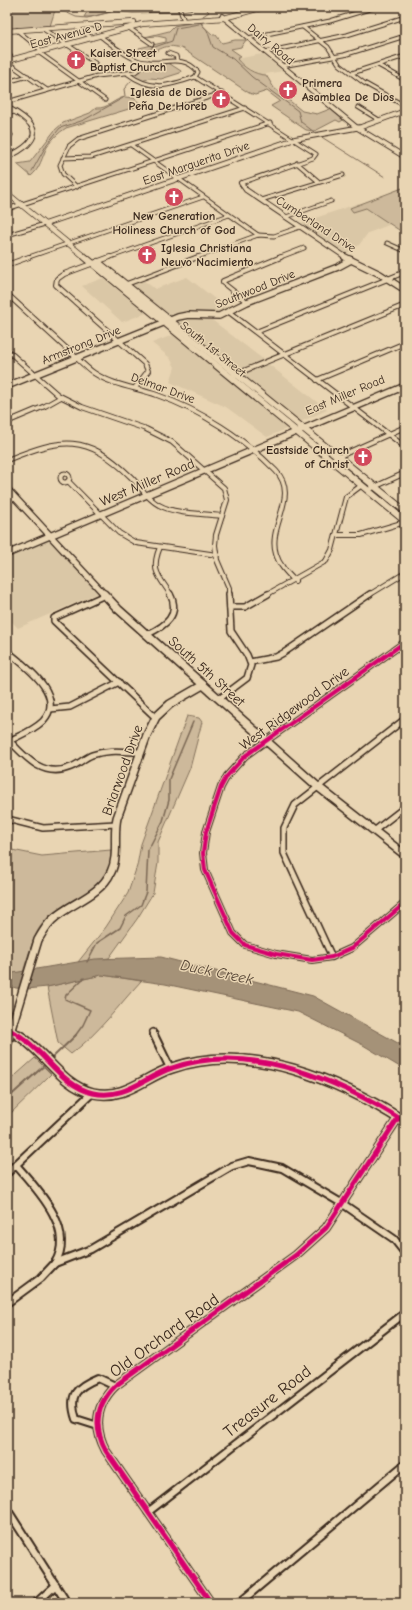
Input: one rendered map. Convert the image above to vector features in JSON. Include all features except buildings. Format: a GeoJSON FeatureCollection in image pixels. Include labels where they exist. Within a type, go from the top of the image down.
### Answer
{"type":"FeatureCollection","features":[{"type":"Feature","properties":{"kind":"main road"},"geometry":{"type":"LineString","coordinates":[[223,17],[254,7]]}},
{"type":"Feature","properties":{"kind":"main road"},"geometry":{"type":"LineString","coordinates":[[7,31],[223,17],[264,7]]}},
{"type":"Feature","properties":{"kind":"main road","name":"East Avenue D"},"geometry":{"type":"LineString","coordinates":[[7,61],[154,22]]}},
{"type":"Feature","properties":{"kind":"main road"},"geometry":{"type":"LineString","coordinates":[[118,24],[125,26],[123,29]]}},
{"type":"Feature","properties":{"kind":"main road","name":"South 1st Street"},"geometry":{"type":"LineString","coordinates":[[7,186],[25,204],[95,263],[119,286],[166,322],[202,346],[272,403],[331,460],[405,522]]}},
{"type":"Feature","properties":{"kind":"main road","name":"South 1st Street"},"geometry":{"type":"LineString","coordinates":[[7,193],[25,204]]}},
{"type":"Feature","properties":{"kind":"main road","name":"South 1st Street"},"geometry":{"type":"LineString","coordinates":[[95,263],[125,284],[195,349],[265,406],[339,457],[405,511]]}},
{"type":"Feature","properties":{"kind":"main road"},"geometry":{"type":"LineString","coordinates":[[195,349],[202,346]]}},
{"type":"Feature","properties":{"kind":"main road"},"geometry":{"type":"LineString","coordinates":[[265,406],[272,403]]}},
{"type":"Feature","properties":{"kind":"street"},"geometry":{"type":"LineString","coordinates":[[179,7],[184,20]]}},
{"type":"Feature","properties":{"kind":"street"},"geometry":{"type":"LineString","coordinates":[[248,38],[304,27],[376,7]]}},
{"type":"Feature","properties":{"kind":"street","name":"Dairy Road"},"geometry":{"type":"LineString","coordinates":[[223,17],[356,126],[405,157]]}},
{"type":"Feature","properties":{"kind":"street"},"geometry":{"type":"LineString","coordinates":[[265,52],[348,35],[405,17]]}},
{"type":"Feature","properties":{"kind":"street"},"geometry":{"type":"LineString","coordinates":[[76,27],[92,38]]}},
{"type":"Feature","properties":{"kind":"street"},"geometry":{"type":"LineString","coordinates":[[304,27],[332,51],[337,62],[364,83],[405,106]]}},
{"type":"Feature","properties":{"kind":"street"},"geometry":{"type":"LineString","coordinates":[[129,28],[152,44]]}},
{"type":"Feature","properties":{"kind":"street"},"geometry":{"type":"LineString","coordinates":[[43,29],[95,63]]}},
{"type":"Feature","properties":{"kind":"street"},"geometry":{"type":"LineString","coordinates":[[17,30],[41,50],[40,52],[105,100]]}},
{"type":"Feature","properties":{"kind":"street"},"geometry":{"type":"LineString","coordinates":[[100,36],[136,60],[149,62],[176,60],[185,62],[198,70],[198,74],[195,77],[169,85],[150,88],[128,74]]}},
{"type":"Feature","properties":{"kind":"street"},"geometry":{"type":"LineString","coordinates":[[282,66],[334,57],[405,36]]}},
{"type":"Feature","properties":{"kind":"street"},"geometry":{"type":"LineString","coordinates":[[7,52],[13,60]]}},
{"type":"Feature","properties":{"kind":"street"},"geometry":{"type":"LineString","coordinates":[[168,53],[176,56],[176,60]]}},
{"type":"Feature","properties":{"kind":"street"},"geometry":{"type":"LineString","coordinates":[[352,73],[405,56]]}},
{"type":"Feature","properties":{"kind":"street"},"geometry":{"type":"LineString","coordinates":[[7,61],[47,90]]}},
{"type":"Feature","properties":{"kind":"street"},"geometry":{"type":"LineString","coordinates":[[7,102],[101,75],[128,74],[140,70],[149,62]]}},
{"type":"Feature","properties":{"kind":"street"},"geometry":{"type":"LineString","coordinates":[[378,65],[405,80]]}},
{"type":"Feature","properties":{"kind":"street"},"geometry":{"type":"LineString","coordinates":[[7,82],[28,76]]}},
{"type":"Feature","properties":{"kind":"street"},"geometry":{"type":"LineString","coordinates":[[195,77],[270,123],[316,154],[313,158],[241,183]]}},
{"type":"Feature","properties":{"kind":"street"},"geometry":{"type":"LineString","coordinates":[[77,187],[63,174],[60,169],[60,165],[69,146],[83,136],[222,93]]}},
{"type":"Feature","properties":{"kind":"street"},"geometry":{"type":"LineString","coordinates":[[7,107],[31,125],[34,133],[27,146],[7,157]]}},
{"type":"Feature","properties":{"kind":"street"},"geometry":{"type":"LineString","coordinates":[[358,107],[379,120]]}},
{"type":"Feature","properties":{"kind":"street"},"geometry":{"type":"LineString","coordinates":[[63,158],[91,157],[245,108]]}},
{"type":"Feature","properties":{"kind":"street","name":"East Marguerita Drive"},"geometry":{"type":"LineString","coordinates":[[48,223],[295,140],[373,122],[405,111]]}},
{"type":"Feature","properties":{"kind":"street"},"geometry":{"type":"LineString","coordinates":[[7,114],[14,112]]}},
{"type":"Feature","properties":{"kind":"street"},"geometry":{"type":"LineString","coordinates":[[7,209],[270,123]]}},
{"type":"Feature","properties":{"kind":"street"},"geometry":{"type":"LineString","coordinates":[[7,136],[9,132]]}},
{"type":"Feature","properties":{"kind":"street"},"geometry":{"type":"LineString","coordinates":[[131,145],[262,237],[275,235],[300,227]]}},
{"type":"Feature","properties":{"kind":"street"},"geometry":{"type":"LineString","coordinates":[[297,163],[318,181]]}},
{"type":"Feature","properties":{"kind":"street"},"geometry":{"type":"LineString","coordinates":[[262,200],[318,181],[343,175]]}},
{"type":"Feature","properties":{"kind":"street","name":"Cumberland Drive"},"geometry":{"type":"LineString","coordinates":[[241,183],[246,190],[340,255],[388,279],[405,290]]}},
{"type":"Feature","properties":{"kind":"street"},"geometry":{"type":"LineString","coordinates":[[7,265],[203,197]]}},
{"type":"Feature","properties":{"kind":"street"},"geometry":{"type":"LineString","coordinates":[[286,217],[330,201]]}},
{"type":"Feature","properties":{"kind":"street"},"geometry":{"type":"LineString","coordinates":[[135,388],[147,374],[148,368],[56,285],[57,279],[95,263],[229,215]]}},
{"type":"Feature","properties":{"kind":"street"},"geometry":{"type":"LineString","coordinates":[[7,236],[48,223]]}},
{"type":"Feature","properties":{"kind":"street"},"geometry":{"type":"LineString","coordinates":[[119,286],[258,235]]}},
{"type":"Feature","properties":{"kind":"street"},"geometry":{"type":"LineString","coordinates":[[387,243],[405,250]]}},
{"type":"Feature","properties":{"kind":"street"},"geometry":{"type":"LineString","coordinates":[[247,302],[223,283],[227,278],[304,248]]}},
{"type":"Feature","properties":{"kind":"street","name":"Southwood Drive"},"geometry":{"type":"LineString","coordinates":[[166,322],[185,315],[210,317],[229,312],[247,302],[338,267],[351,260]]}},
{"type":"Feature","properties":{"kind":"street"},"geometry":{"type":"LineString","coordinates":[[256,332],[405,272]]}},
{"type":"Feature","properties":{"kind":"street","name":"Delmar Drive"},"geometry":{"type":"LineString","coordinates":[[7,294],[77,358],[101,376],[153,393],[191,408],[214,420],[278,474],[285,483],[286,491],[276,539],[275,552],[282,566],[295,581]]}},
{"type":"Feature","properties":{"kind":"street"},"geometry":{"type":"LineString","coordinates":[[229,377],[405,305]]}},
{"type":"Feature","properties":{"kind":"street"},"geometry":{"type":"LineString","coordinates":[[229,312],[405,447]]}},
{"type":"Feature","properties":{"kind":"street","name":"Armstrong Drive"},"geometry":{"type":"LineString","coordinates":[[7,386],[166,322]]}},
{"type":"Feature","properties":{"kind":"street"},"geometry":{"type":"LineString","coordinates":[[318,380],[405,343]]}},
{"type":"Feature","properties":{"kind":"street"},"geometry":{"type":"LineString","coordinates":[[7,350],[61,397],[82,407],[124,421],[172,442],[219,481],[227,494],[216,535],[215,546],[229,588],[231,631],[250,662],[250,672],[247,678],[219,699]]}},
{"type":"Feature","properties":{"kind":"street","name":"East Miller Road"},"geometry":{"type":"LineString","coordinates":[[298,429],[405,381]]}},
{"type":"Feature","properties":{"kind":"street","name":"East Miller Road"},"geometry":{"type":"LineString","coordinates":[[351,406],[405,386]]}},
{"type":"Feature","properties":{"kind":"street"},"geometry":{"type":"LineString","coordinates":[[7,422],[45,406],[61,397]]}},
{"type":"Feature","properties":{"kind":"street"},"geometry":{"type":"LineString","coordinates":[[331,460],[405,427]]}},
{"type":"Feature","properties":{"kind":"street","name":"West Miller Road"},"geometry":{"type":"LineString","coordinates":[[7,550],[49,534],[298,429]]}},
{"type":"Feature","properties":{"kind":"street"},"geometry":{"type":"LineString","coordinates":[[7,460],[46,445],[66,442],[75,443],[107,455],[156,503],[165,507],[222,516]]}},
{"type":"Feature","properties":{"kind":"street"},"geometry":{"type":"LineString","coordinates":[[368,490],[405,473]]}},
{"type":"Feature","properties":{"kind":"street"},"geometry":{"type":"LineString","coordinates":[[68,481],[119,534],[127,539],[136,543],[217,555]]}},
{"type":"Feature","properties":{"kind":"street"},"geometry":{"type":"LineString","coordinates":[[230,607],[245,606],[295,581],[326,561],[332,550],[346,497],[362,485]]}},
{"type":"Feature","properties":{"kind":"street","name":"South 5th Street"},"geometry":{"type":"LineString","coordinates":[[7,489],[105,595],[203,685],[317,786],[405,855]]}},
{"type":"Feature","properties":{"kind":"street"},"geometry":{"type":"LineString","coordinates":[[7,502],[15,498]]}},
{"type":"Feature","properties":{"kind":"street"},"geometry":{"type":"LineString","coordinates":[[336,535],[361,535],[405,522]]}},
{"type":"Feature","properties":{"kind":"street","name":"West Miller Road"},"geometry":{"type":"LineString","coordinates":[[7,554],[49,534]]}},
{"type":"Feature","properties":{"kind":"street"},"geometry":{"type":"LineString","coordinates":[[148,634],[163,627],[170,621],[174,614],[176,605],[175,600],[157,576],[155,560],[160,547]]}},
{"type":"Feature","properties":{"kind":"street"},"geometry":{"type":"LineString","coordinates":[[250,662],[276,657],[285,652],[387,583],[405,573]]}},
{"type":"Feature","properties":{"kind":"street"},"geometry":{"type":"LineString","coordinates":[[105,595],[54,618],[54,621],[156,718]]}},
{"type":"Feature","properties":{"kind":"street","name":"West Ridgewood Drive"},"geometry":{"type":"LineString","coordinates":[[405,642],[244,756],[234,767],[221,787],[203,841],[202,853],[205,870],[233,933],[245,945],[276,954],[312,960],[332,957],[352,948],[405,903]]}},
{"type":"Feature","properties":{"kind":"street"},"geometry":{"type":"LineString","coordinates":[[7,651],[47,689],[51,700],[50,709],[44,720],[31,729],[8,740],[23,757],[34,766],[45,771],[57,771],[67,768],[94,754],[112,752],[141,752]]}},
{"type":"Feature","properties":{"kind":"street"},"geometry":{"type":"LineString","coordinates":[[50,709],[70,707],[119,682]]}},
{"type":"Feature","properties":{"kind":"street","name":"Briarwood Drive"},"geometry":{"type":"LineString","coordinates":[[7,1042],[9,1030],[38,940],[46,925],[57,914],[92,895],[108,878],[114,866],[116,856],[116,824],[141,752],[156,718],[165,707],[203,685]]}},
{"type":"Feature","properties":{"kind":"street"},"geometry":{"type":"LineString","coordinates":[[332,957],[284,853],[284,828],[295,805],[317,786],[405,719]]}},
{"type":"Feature","properties":{"kind":"street"},"geometry":{"type":"LineString","coordinates":[[374,830],[405,807]]}},
{"type":"Feature","properties":{"kind":"street"},"geometry":{"type":"LineString","coordinates":[[7,819],[43,828],[116,824]]}},
{"type":"Feature","properties":{"kind":"street"},"geometry":{"type":"LineString","coordinates":[[9,1030],[26,1039],[75,1085],[92,1093],[110,1096],[121,1094],[170,1068],[190,1061],[233,1058],[270,1062],[327,1082],[402,1120]]}},
{"type":"Feature","properties":{"kind":"street"},"geometry":{"type":"LineString","coordinates":[[153,1032],[170,1068]]}},
{"type":"Feature","properties":{"kind":"street"},"geometry":{"type":"LineString","coordinates":[[7,1173],[92,1093]]}},
{"type":"Feature","properties":{"kind":"street","name":"Old Orchard Road"},"geometry":{"type":"LineString","coordinates":[[211,1603],[100,1440],[98,1410],[104,1396],[115,1386],[296,1255],[318,1236],[343,1204],[402,1120]]}},
{"type":"Feature","properties":{"kind":"street"},"geometry":{"type":"LineString","coordinates":[[55,1263],[91,1249],[232,1166],[249,1161],[265,1163],[282,1168],[343,1204],[394,1239],[405,1253]]}},
{"type":"Feature","properties":{"kind":"street"},"geometry":{"type":"LineString","coordinates":[[7,1303],[42,1278],[55,1263],[61,1251],[59,1228],[50,1209],[38,1191],[16,1165]]}},
{"type":"Feature","properties":{"kind":"street","name":"Treasure Road"},"geometry":{"type":"LineString","coordinates":[[148,1512],[405,1313]]}},
{"type":"Feature","properties":{"kind":"street","name":"Old Orchard Road"},"geometry":{"type":"LineString","coordinates":[[98,1426],[76,1419],[72,1409],[71,1398],[78,1388],[98,1378],[115,1386]]}},
{"type":"Feature","properties":{"kind":"street"},"geometry":{"type":"LineString","coordinates":[[239,1603],[405,1464]]}},
{"type":"Feature","properties":{"kind":"street"},"geometry":{"type":"LineString","coordinates":[[7,1509],[67,1603]]}},
{"type":"Feature","properties":{"kind":"street"},"geometry":{"type":"LineString","coordinates":[[36,1603],[56,1585]]}},
{"type":"Feature","properties":{"kind":"shaded area"},"geometry":{"type":"Polygon","coordinates":[[[7,7],[56,7],[50,26],[7,30],[7,7]]]}},
{"type":"Feature","properties":{"kind":"shaded area"},"geometry":{"type":"Polygon","coordinates":[[[90,7],[128,7],[91,17],[84,17],[90,7]]]}},
{"type":"Feature","properties":{"kind":"shaded area"},"geometry":{"type":"Polygon","coordinates":[[[202,21],[202,25],[213,35],[216,35],[222,43],[235,40],[246,40],[241,47],[231,49],[241,56],[237,59],[250,70],[258,74],[266,75],[274,88],[302,111],[317,114],[330,109],[343,120],[340,122],[336,120],[315,131],[306,130],[271,106],[280,101],[267,91],[255,95],[249,93],[183,49],[168,46],[148,56],[139,52],[139,48],[166,42],[166,38],[157,36],[145,37],[169,31],[174,26],[202,21]]]}},
{"type":"Feature","properties":{"kind":"shaded area"},"geometry":{"type":"Polygon","coordinates":[[[262,54],[283,71],[260,75],[241,64],[237,59],[262,54]]]}},
{"type":"Feature","properties":{"kind":"shaded area"},"geometry":{"type":"Polygon","coordinates":[[[167,62],[181,71],[180,73],[161,79],[150,78],[140,82],[131,74],[150,64],[167,62]]]}},
{"type":"Feature","properties":{"kind":"shaded area"},"geometry":{"type":"Polygon","coordinates":[[[125,97],[134,98],[142,105],[66,128],[55,136],[49,144],[39,166],[31,176],[17,164],[30,162],[55,130],[63,123],[90,113],[96,108],[104,107],[125,97]]]}},
{"type":"Feature","properties":{"kind":"shaded area"},"geometry":{"type":"Polygon","coordinates":[[[405,187],[405,234],[366,208],[353,212],[350,208],[405,187]]]}},
{"type":"Feature","properties":{"kind":"shaded area"},"geometry":{"type":"Polygon","coordinates":[[[359,203],[391,224],[368,233],[359,245],[345,255],[298,224],[359,203]]]}},
{"type":"Feature","properties":{"kind":"shaded area"},"geometry":{"type":"Polygon","coordinates":[[[187,277],[229,310],[218,314],[171,317],[130,284],[143,280],[155,289],[187,277]]]}},
{"type":"Feature","properties":{"kind":"shaded area"},"geometry":{"type":"Polygon","coordinates":[[[103,278],[146,313],[122,322],[82,286],[103,278]]]}},
{"type":"Feature","properties":{"kind":"shaded area"},"geometry":{"type":"Polygon","coordinates":[[[191,316],[212,320],[264,360],[237,371],[175,322],[176,320],[191,316]]]}},
{"type":"Feature","properties":{"kind":"shaded area"},"geometry":{"type":"Polygon","coordinates":[[[173,335],[240,388],[286,427],[286,429],[267,437],[226,407],[170,382],[175,367],[170,358],[152,343],[173,335]]]}},
{"type":"Feature","properties":{"kind":"shaded area"},"geometry":{"type":"Polygon","coordinates":[[[267,363],[327,410],[300,422],[241,374],[267,363]]]}},
{"type":"Feature","properties":{"kind":"shaded area"},"geometry":{"type":"Polygon","coordinates":[[[49,540],[98,593],[18,628],[7,617],[7,558],[49,540]]]}},
{"type":"Feature","properties":{"kind":"shaded area"},"geometry":{"type":"Polygon","coordinates":[[[187,716],[199,718],[202,722],[190,768],[158,842],[158,863],[153,893],[137,919],[109,958],[78,962],[106,927],[128,893],[137,866],[141,844],[187,716]]]}},
{"type":"Feature","properties":{"kind":"shaded area"},"geometry":{"type":"Polygon","coordinates":[[[7,849],[42,856],[111,850],[110,866],[105,878],[85,895],[49,917],[40,927],[31,947],[18,988],[7,985],[7,849]]]}},
{"type":"Feature","properties":{"kind":"shaded area"},"geometry":{"type":"Polygon","coordinates":[[[102,975],[141,981],[91,1037],[71,1054],[58,1043],[47,987],[102,975]]]}},
{"type":"Feature","properties":{"kind":"shaded area"},"geometry":{"type":"Polygon","coordinates":[[[35,1058],[51,1074],[7,1117],[7,1083],[35,1058]]]}},
{"type":"Feature","properties":{"kind":"water","name":"Duck Creek"},"geometry":{"type":"Polygon","coordinates":[[[161,957],[313,996],[405,1047],[405,1070],[363,1045],[298,1012],[165,984],[102,975],[47,987],[27,989],[7,985],[7,971],[13,973],[95,959],[161,957]]]}},
{"type":"Feature","properties":{"kind":"waterway"},"geometry":{"type":"LineString","coordinates":[[43,7],[55,9]]}},
{"type":"Feature","properties":{"kind":"waterway"},"geometry":{"type":"LineString","coordinates":[[182,11],[206,7]]}},
{"type":"Feature","properties":{"kind":"waterway"},"geometry":{"type":"LineString","coordinates":[[203,16],[209,12],[205,8]]}},
{"type":"Feature","properties":{"kind":"waterway"},"geometry":{"type":"LineString","coordinates":[[59,9],[76,17],[87,18],[115,11],[133,13],[178,12]]}},
{"type":"Feature","properties":{"kind":"waterway"},"geometry":{"type":"LineString","coordinates":[[200,22],[207,30],[213,47],[233,59],[252,77],[298,111],[301,122],[314,132]]}},
{"type":"Feature","properties":{"kind":"waterway"},"geometry":{"type":"LineString","coordinates":[[146,55],[149,49],[172,41],[176,28],[199,24]]}},
{"type":"Feature","properties":{"kind":"waterway"},"geometry":{"type":"LineString","coordinates":[[32,171],[47,144],[60,128],[84,120],[123,98],[125,96],[124,89],[131,81]]}},
{"type":"Feature","properties":{"kind":"waterway"},"geometry":{"type":"LineString","coordinates":[[320,136],[385,177]]}},
{"type":"Feature","properties":{"kind":"waterway"},"geometry":{"type":"LineString","coordinates":[[87,962],[97,943],[120,928],[126,916],[141,905],[146,892],[148,850],[163,821],[169,800],[169,779],[193,722]]}},
{"type":"Feature","properties":{"kind":"waterway"},"geometry":{"type":"LineString","coordinates":[[75,1036],[83,1025],[90,1010],[65,999],[66,995],[84,978]]}},
{"type":"Feature","properties":{"kind":"waterway"},"geometry":{"type":"LineString","coordinates":[[50,1060],[75,1036]]}},
{"type":"Feature","properties":{"kind":"waterway"},"geometry":{"type":"LineString","coordinates":[[7,1099],[46,1064]]}},
{"type":"Feature","properties":{"kind":"cycle path"},"geometry":{"type":"LineString","coordinates":[[405,642],[245,756],[227,776],[221,787],[206,832],[203,853],[205,870],[233,933],[245,945],[276,954],[312,960],[332,957],[352,948],[405,903]]}},
{"type":"Feature","properties":{"kind":"cycle path"},"geometry":{"type":"LineString","coordinates":[[7,1028],[30,1043],[67,1079],[84,1090],[93,1093],[106,1095],[126,1092],[160,1073],[194,1061],[216,1058],[239,1059],[262,1062],[306,1074],[363,1099],[405,1122]]}},
{"type":"Feature","properties":{"kind":"cycle path"},"geometry":{"type":"LineString","coordinates":[[211,1603],[142,1505],[101,1442],[97,1422],[101,1403],[115,1386],[296,1255],[326,1228],[398,1118]]}},
{"type":"Feature","properties":{"kind":"place","name":"Kaiser Street Baptist Church"},"geometry":{"type":"Point","coordinates":[76,60]}},
{"type":"Feature","properties":{"kind":"place","name":"Primera Asamblea De Dios"},"geometry":{"type":"Point","coordinates":[288,90]}},
{"type":"Feature","properties":{"kind":"place","name":"Iglesia de Dios Peña De Horeb"},"geometry":{"type":"Point","coordinates":[221,99]}},
{"type":"Feature","properties":{"kind":"place","name":"New Generation Holiness Church of God"},"geometry":{"type":"Point","coordinates":[174,197]}},
{"type":"Feature","properties":{"kind":"place","name":"Iglesia Christiana Neuvo Nacimiento"},"geometry":{"type":"Point","coordinates":[147,255]}},
{"type":"Feature","properties":{"kind":"place","name":"Eastside Church of Christ"},"geometry":{"type":"Point","coordinates":[363,457]}}]}
